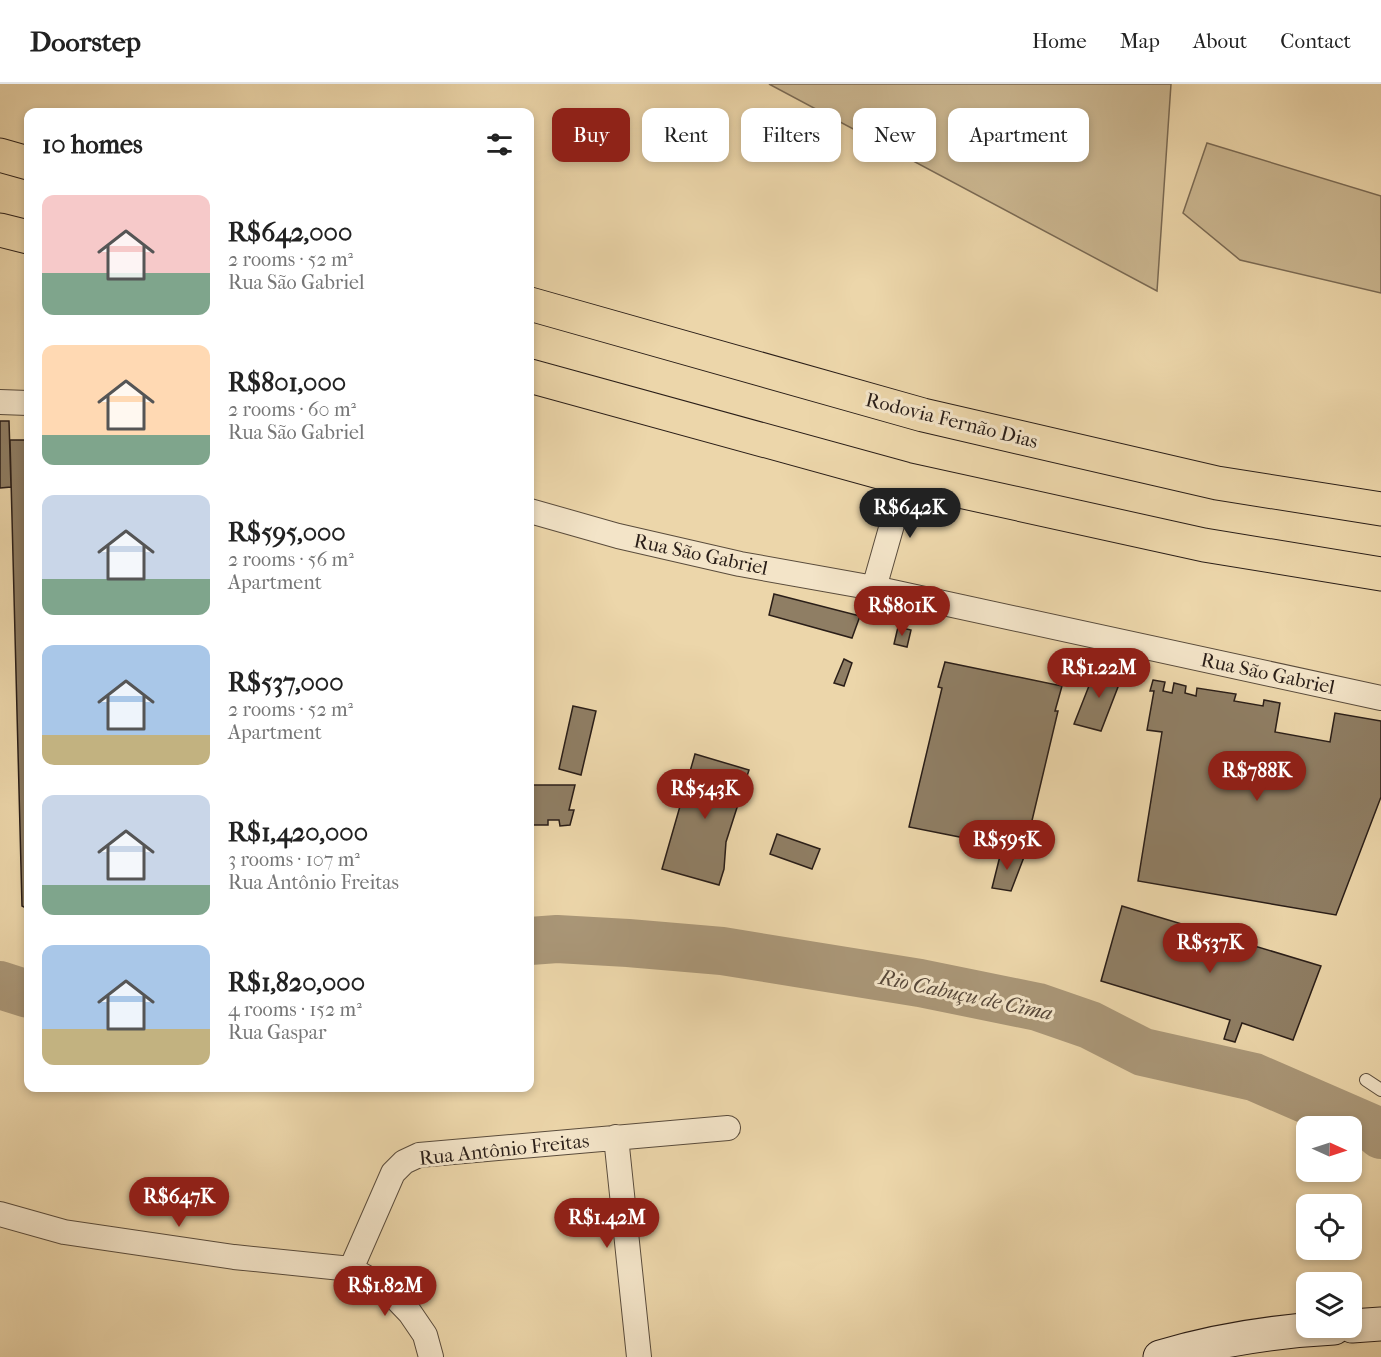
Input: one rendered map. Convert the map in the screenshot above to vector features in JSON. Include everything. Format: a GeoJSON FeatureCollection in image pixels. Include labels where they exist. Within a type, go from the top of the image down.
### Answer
{"type":"FeatureCollection","features":[{"type":"Feature","properties":{"kind":"highway"},"geometry":{"type":"LineString","coordinates":[[0,155],[24,162]]}},
{"type":"Feature","properties":{"kind":"highway"},"geometry":{"type":"LineString","coordinates":[[0,230],[24,236]]}},
{"type":"Feature","properties":{"kind":"highway","name":"Rodovia Fernão Dias"},"geometry":{"type":"LineString","coordinates":[[534,305],[923,416],[1217,483],[1381,509]]}},
{"type":"Feature","properties":{"kind":"highway"},"geometry":{"type":"LineString","coordinates":[[534,377],[905,479],[1204,545],[1381,574]]}},
{"type":"Feature","properties":{"kind":"main road"},"geometry":{"type":"LineString","coordinates":[[1362,1325],[1381,1324]]}},
{"type":"Feature","properties":{"kind":"main road"},"geometry":{"type":"LineString","coordinates":[[1160,1357],[1204,1351],[1296,1330]]}},
{"type":"Feature","properties":{"kind":"street"},"geometry":{"type":"LineString","coordinates":[[0,402],[24,403]]}},
{"type":"Feature","properties":{"kind":"street"},"geometry":{"type":"LineString","coordinates":[[874,588],[905,479]]}},
{"type":"Feature","properties":{"kind":"street","name":"Rua São Gabriel"},"geometry":{"type":"LineString","coordinates":[[534,512],[618,536],[740,564],[874,588],[1381,698]]}},
{"type":"Feature","properties":{"kind":"street","name":"Rua Antônio Freitas"},"geometry":{"type":"LineString","coordinates":[[351,1269],[393,1173],[404,1162],[420,1155],[728,1128]]}},
{"type":"Feature","properties":{"kind":"street","name":"Rua Antônio Freitas"},"geometry":{"type":"LineString","coordinates":[[616,1137],[639,1357]]}},
{"type":"Feature","properties":{"kind":"street"},"geometry":{"type":"LineString","coordinates":[[0,1214],[64,1232],[234,1257],[351,1269],[387,1289],[410,1312],[425,1335],[431,1357]]}},
{"type":"Feature","properties":{"kind":"lane"},"geometry":{"type":"LineString","coordinates":[[1366,1080],[1381,1090]]}},
{"type":"Feature","properties":{"kind":"shaded area"},"geometry":{"type":"Polygon","coordinates":[[[769,84],[1171,84],[1157,291],[915,162],[936,162],[936,108],[853,108],[853,129],[841,122],[841,108],[814,108],[769,84]]]}},
{"type":"Feature","properties":{"kind":"shaded area"},"geometry":{"type":"Polygon","coordinates":[[[1207,143],[1381,196],[1381,293],[1240,260],[1183,213],[1207,143]]]}},
{"type":"Feature","properties":{"kind":"building"},"geometry":{"type":"Polygon","coordinates":[[[0,421],[9,421],[11,487],[0,488],[0,421]]]}},
{"type":"Feature","properties":{"kind":"building"},"geometry":{"type":"Polygon","coordinates":[[[10,440],[24,440],[24,907],[22,906],[10,440]]]}},
{"type":"Feature","properties":{"kind":"building"},"geometry":{"type":"Polygon","coordinates":[[[774,594],[860,616],[852,638],[769,615],[774,594]]]}},
{"type":"Feature","properties":{"kind":"building"},"geometry":{"type":"Polygon","coordinates":[[[898,627],[911,630],[907,647],[894,644],[898,627]]]}},
{"type":"Feature","properties":{"kind":"building"},"geometry":{"type":"Polygon","coordinates":[[[844,659],[852,663],[844,686],[834,683],[844,659]]]}},
{"type":"Feature","properties":{"kind":"building"},"geometry":{"type":"Polygon","coordinates":[[[945,662],[1062,686],[1025,850],[909,827],[942,688],[938,687],[945,662]]]}},
{"type":"Feature","properties":{"kind":"building"},"geometry":{"type":"Polygon","coordinates":[[[1096,668],[1123,674],[1101,731],[1074,724],[1096,668]]]}},
{"type":"Feature","properties":{"kind":"building"},"geometry":{"type":"Polygon","coordinates":[[[1153,680],[1165,682],[1163,691],[1172,693],[1174,683],[1186,686],[1185,693],[1196,696],[1197,688],[1236,694],[1234,701],[1263,706],[1264,700],[1280,703],[1275,732],[1330,742],[1335,713],[1381,721],[1381,797],[1336,915],[1138,881],[1162,732],[1147,730],[1154,691],[1150,691],[1153,680]]]}},
{"type":"Feature","properties":{"kind":"building"},"geometry":{"type":"Polygon","coordinates":[[[573,706],[596,711],[581,775],[559,769],[573,706]]]}},
{"type":"Feature","properties":{"kind":"building"},"geometry":{"type":"Polygon","coordinates":[[[695,754],[749,770],[726,842],[724,869],[719,885],[662,869],[695,754]]]}},
{"type":"Feature","properties":{"kind":"building"},"geometry":{"type":"Polygon","coordinates":[[[534,785],[575,785],[569,810],[574,810],[570,825],[560,826],[559,820],[548,820],[548,825],[534,825],[534,785]]]}},
{"type":"Feature","properties":{"kind":"building"},"geometry":{"type":"Polygon","coordinates":[[[777,834],[820,849],[812,869],[770,854],[777,834]]]}},
{"type":"Feature","properties":{"kind":"building"},"geometry":{"type":"Polygon","coordinates":[[[1001,852],[1024,857],[1011,891],[992,888],[1001,852]]]}},
{"type":"Feature","properties":{"kind":"building"},"geometry":{"type":"Polygon","coordinates":[[[1122,906],[1321,966],[1293,1040],[1242,1023],[1235,1042],[1224,1039],[1230,1020],[1101,981],[1122,906]]]}},
{"type":"Feature","properties":{"kind":"waterway","name":"Rio Cabuçu de Cima"},"geometry":{"type":"LineString","coordinates":[[534,941],[557,939],[722,951],[920,983],[1038,1007],[1090,1025],[1143,1052],[1254,1077],[1374,1129],[1381,1135]]}},
{"type":"Feature","properties":{"kind":"waterway","name":"Rio Cabuçu de Cima"},"geometry":{"type":"LineString","coordinates":[[0,985],[24,993]]}}]}
